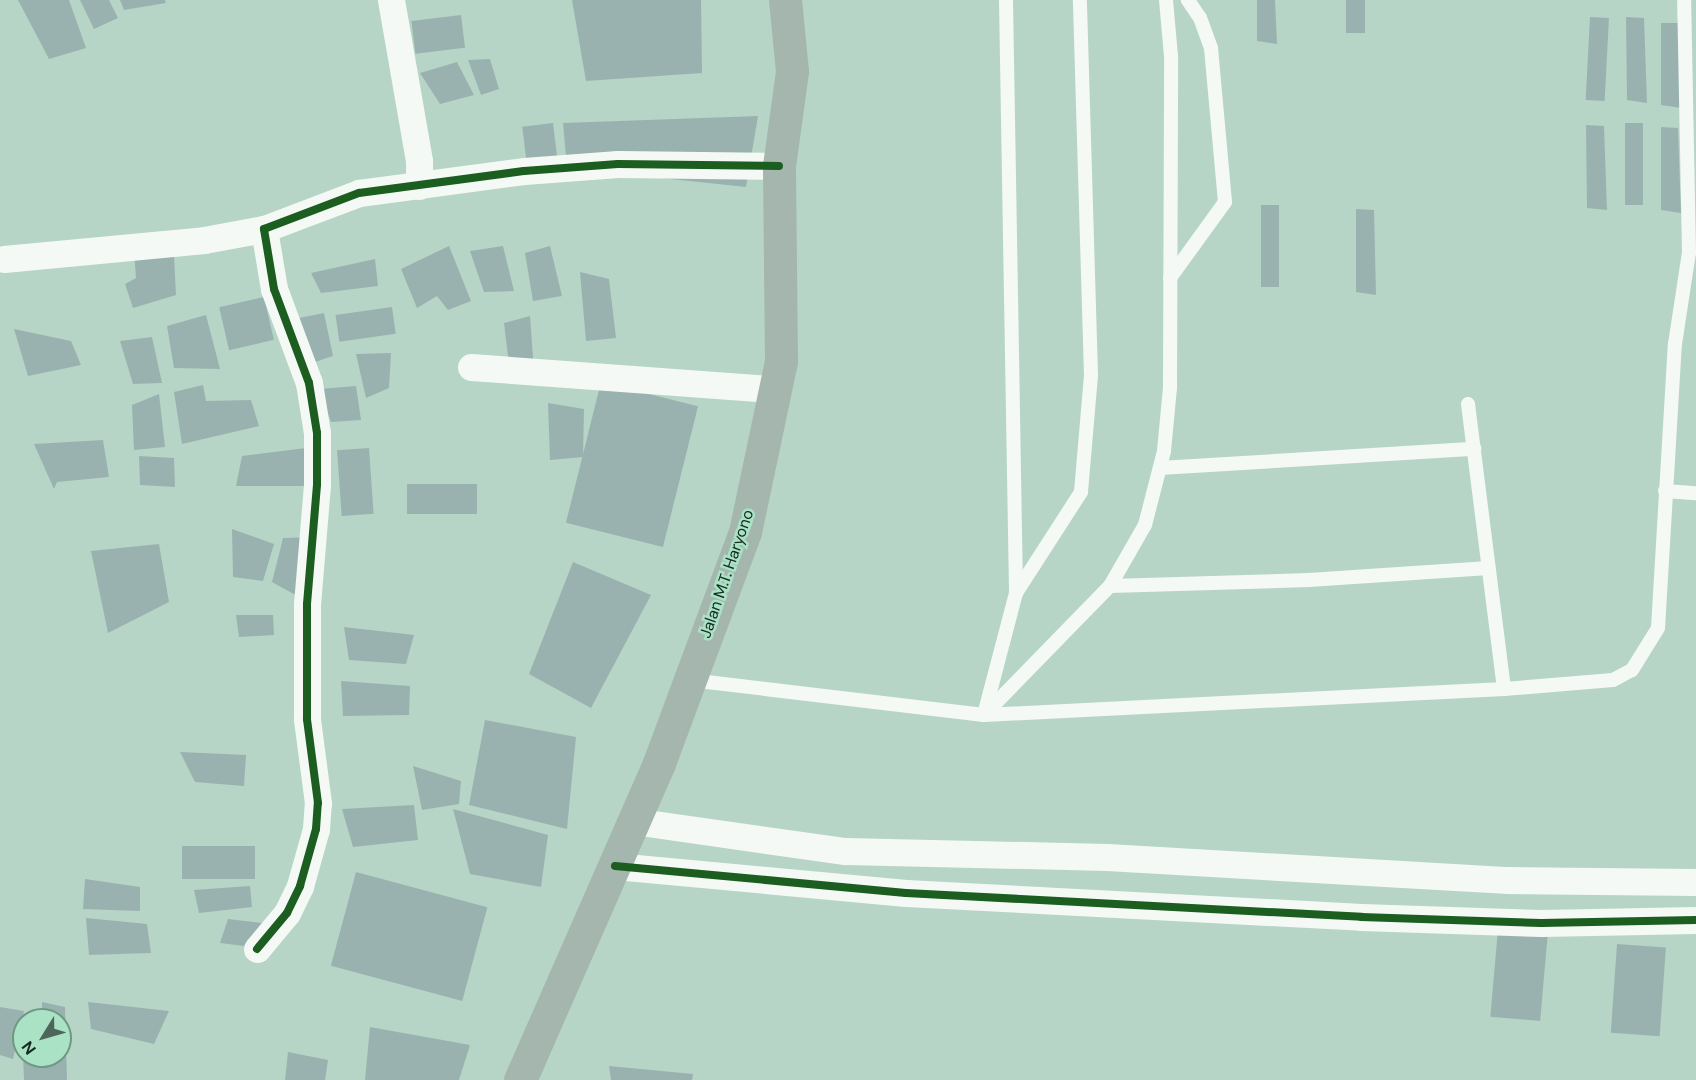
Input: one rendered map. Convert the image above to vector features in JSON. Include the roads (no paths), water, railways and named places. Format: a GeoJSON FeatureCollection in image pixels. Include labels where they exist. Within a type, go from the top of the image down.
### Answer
{"type":"FeatureCollection","features":[{"type":"Feature","properties":{"kind":"highway","name":"Jalan M.T. Haryono"},"geometry":{"type":"LineString","coordinates":[[520,1080],[615,866],[690,680],[745,532],[766,445],[772,389],[781,361],[779,166],[792,71],[785,0]]}},
{"type":"Feature","properties":{"kind":"street"},"geometry":{"type":"LineString","coordinates":[[391,0],[419,160],[419,186]]}},
{"type":"Feature","properties":{"kind":"street"},"geometry":{"type":"LineString","coordinates":[[4,259],[204,240],[264,229],[334,200],[524,171],[618,164],[779,166]]}},
{"type":"Feature","properties":{"kind":"street"},"geometry":{"type":"LineString","coordinates":[[257,949],[287,913],[300,886],[316,829],[318,803],[307,718],[307,638],[317,433],[309,383],[274,289],[264,229]]}},
{"type":"Feature","properties":{"kind":"street"},"geometry":{"type":"LineString","coordinates":[[471,366],[772,389]]}},
{"type":"Feature","properties":{"kind":"street"},"geometry":{"type":"LineString","coordinates":[[633,821],[845,851],[1107,857],[1508,880],[1696,882]]}},
{"type":"Feature","properties":{"kind":"street"},"geometry":{"type":"LineString","coordinates":[[615,866],[906,893],[1322,915],[1541,923],[1696,920]]}},
{"type":"Feature","properties":{"kind":"street"},"geometry":{"type":"LineString","coordinates":[[1322,915],[1323,871]]}},
{"type":"Feature","properties":{"kind":"lane"},"geometry":{"type":"LineString","coordinates":[[984,716],[1016,594],[1006,0]]}},
{"type":"Feature","properties":{"kind":"lane"},"geometry":{"type":"LineString","coordinates":[[1016,594],[1081,492],[1091,375],[1080,0]]}},
{"type":"Feature","properties":{"kind":"lane"},"geometry":{"type":"LineString","coordinates":[[984,716],[1110,586],[1145,525],[1160,468],[1170,388],[1171,56],[1166,0]]}},
{"type":"Feature","properties":{"kind":"lane"},"geometry":{"type":"LineString","coordinates":[[1170,278],[1225,202],[1211,48],[1200,18],[1188,0]]}},
{"type":"Feature","properties":{"kind":"lane"},"geometry":{"type":"LineString","coordinates":[[690,680],[984,716],[1504,689],[1613,680],[1632,670],[1658,628],[1675,344],[1689,253],[1684,0]]}},
{"type":"Feature","properties":{"kind":"lane"},"geometry":{"type":"LineString","coordinates":[[1468,404],[1504,689]]}},
{"type":"Feature","properties":{"kind":"lane"},"geometry":{"type":"LineString","coordinates":[[1160,468],[1474,449]]}},
{"type":"Feature","properties":{"kind":"lane"},"geometry":{"type":"LineString","coordinates":[[1665,491],[1696,494]]}},
{"type":"Feature","properties":{"kind":"lane"},"geometry":{"type":"LineString","coordinates":[[1110,586],[1309,580],[1489,568]]}}]}
